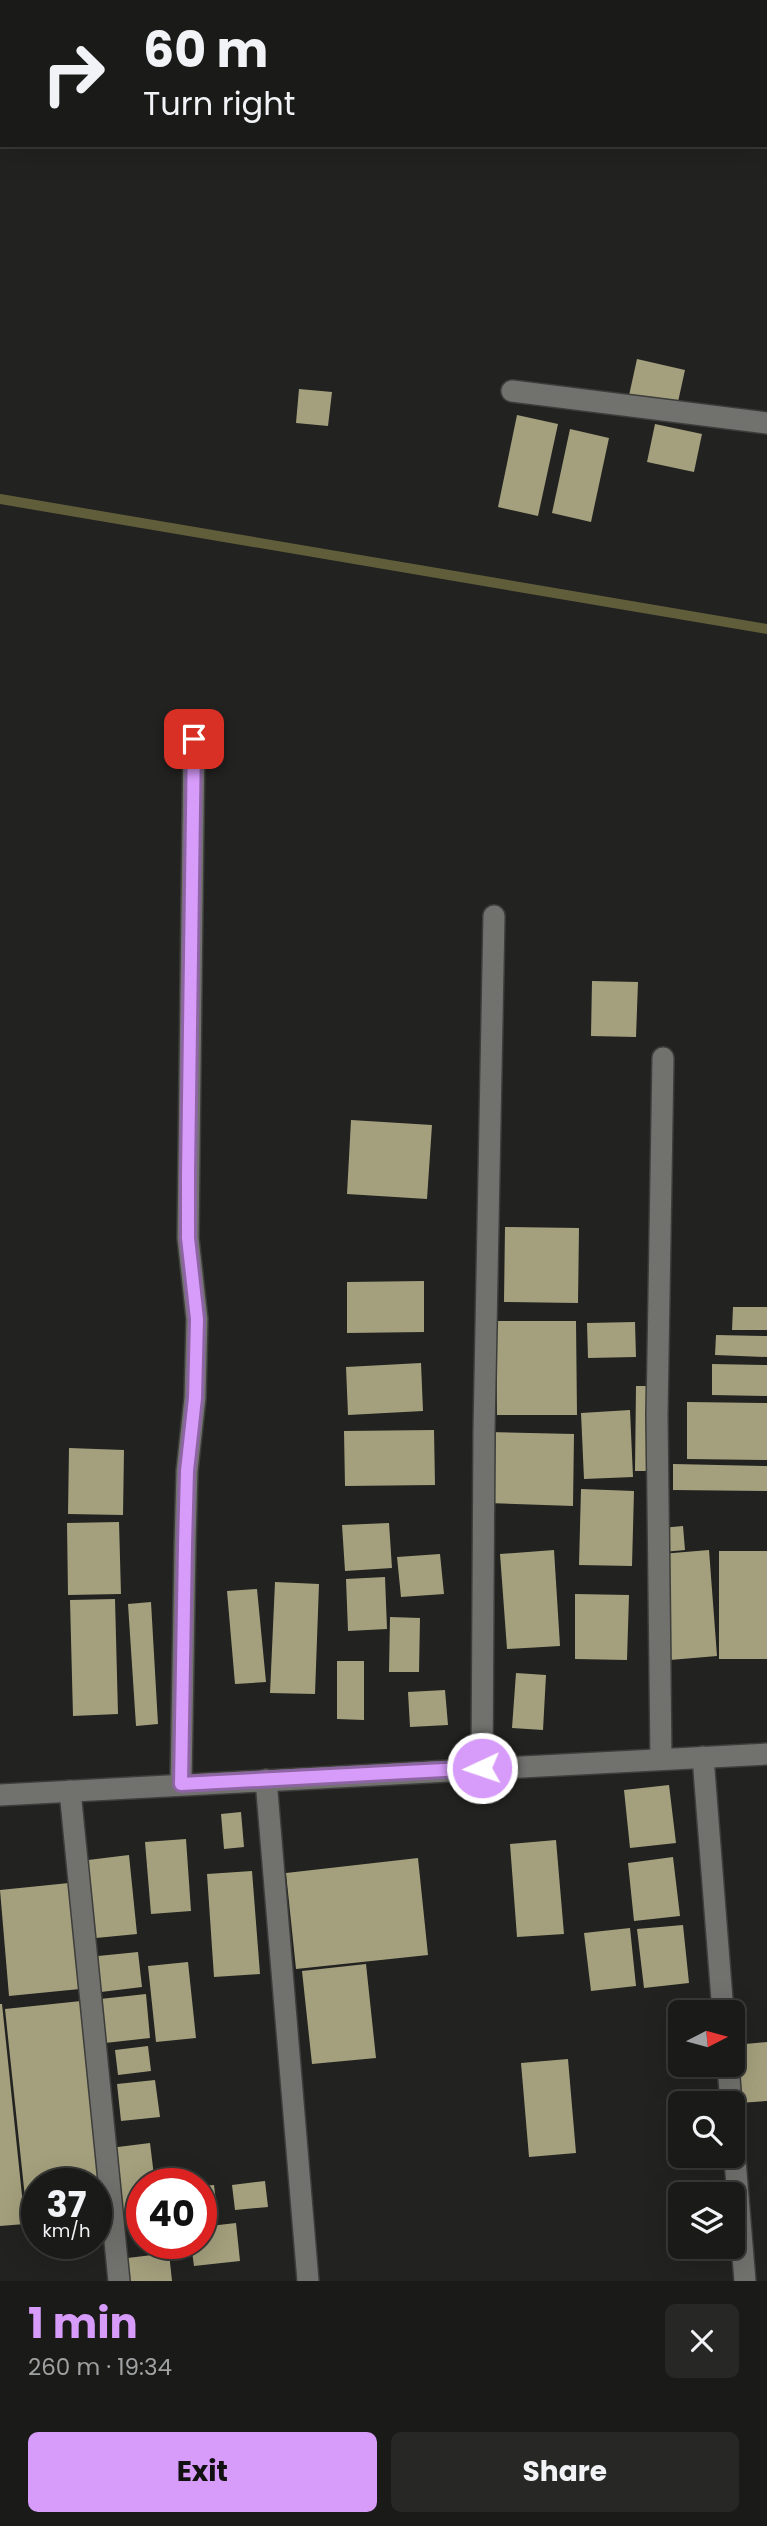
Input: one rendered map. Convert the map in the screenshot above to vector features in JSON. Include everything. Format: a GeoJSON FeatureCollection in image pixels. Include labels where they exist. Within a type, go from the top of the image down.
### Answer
{"type":"FeatureCollection","features":[{"type":"Feature","properties":{"kind":"street"},"geometry":{"type":"LineString","coordinates":[[512,391],[767,423]]}},
{"type":"Feature","properties":{"kind":"street"},"geometry":{"type":"LineString","coordinates":[[181,1784],[187,1471],[195,1398],[197,1319],[188,1238],[194,739]]}},
{"type":"Feature","properties":{"kind":"street"},"geometry":{"type":"LineString","coordinates":[[482,1768],[484,1417],[494,916]]}},
{"type":"Feature","properties":{"kind":"street"},"geometry":{"type":"LineString","coordinates":[[661,1759],[657,1415],[663,1058]]}},
{"type":"Feature","properties":{"kind":"street"},"geometry":{"type":"LineString","coordinates":[[0,1795],[767,1754]]}},
{"type":"Feature","properties":{"kind":"street"},"geometry":{"type":"LineString","coordinates":[[703,1757],[722,2000]]}},
{"type":"Feature","properties":{"kind":"street"},"geometry":{"type":"LineString","coordinates":[[266,1780],[308,2281]]}},
{"type":"Feature","properties":{"kind":"street"},"geometry":{"type":"LineString","coordinates":[[70,1791],[119,2281]]}},
{"type":"Feature","properties":{"kind":"street"},"geometry":{"type":"LineString","coordinates":[[736,2168],[745,2281]]}},
{"type":"Feature","properties":{"kind":"building"},"geometry":{"type":"Polygon","coordinates":[[[637,359],[685,370],[676,411],[628,400],[637,359]]]}},
{"type":"Feature","properties":{"kind":"building"},"geometry":{"type":"Polygon","coordinates":[[[299,389],[332,392],[328,426],[296,423],[299,389]]]}},
{"type":"Feature","properties":{"kind":"building"},"geometry":{"type":"Polygon","coordinates":[[[517,415],[558,424],[538,516],[498,507],[517,415]]]}},
{"type":"Feature","properties":{"kind":"building"},"geometry":{"type":"Polygon","coordinates":[[[655,424],[702,434],[694,472],[647,462],[655,424]]]}},
{"type":"Feature","properties":{"kind":"building"},"geometry":{"type":"Polygon","coordinates":[[[570,429],[609,438],[591,522],[552,513],[570,429]]]}},
{"type":"Feature","properties":{"kind":"building"},"geometry":{"type":"Polygon","coordinates":[[[592,981],[638,982],[636,1037],[591,1036],[592,981]]]}},
{"type":"Feature","properties":{"kind":"building"},"geometry":{"type":"Polygon","coordinates":[[[351,1120],[432,1125],[427,1199],[347,1194],[351,1120]]]}},
{"type":"Feature","properties":{"kind":"building"},"geometry":{"type":"Polygon","coordinates":[[[505,1227],[579,1228],[578,1303],[504,1302],[505,1227]]]}},
{"type":"Feature","properties":{"kind":"building"},"geometry":{"type":"Polygon","coordinates":[[[424,1281],[424,1332],[347,1333],[347,1282],[424,1281]]]}},
{"type":"Feature","properties":{"kind":"building"},"geometry":{"type":"Polygon","coordinates":[[[733,1307],[767,1307],[767,1330],[732,1330],[733,1307]]]}},
{"type":"Feature","properties":{"kind":"building"},"geometry":{"type":"Polygon","coordinates":[[[496,1321],[576,1321],[577,1415],[497,1415],[496,1321]]]}},
{"type":"Feature","properties":{"kind":"building"},"geometry":{"type":"Polygon","coordinates":[[[635,1322],[636,1357],[588,1358],[587,1323],[635,1322]]]}},
{"type":"Feature","properties":{"kind":"building"},"geometry":{"type":"Polygon","coordinates":[[[716,1335],[767,1336],[767,1357],[715,1355],[716,1335]]]}},
{"type":"Feature","properties":{"kind":"building"},"geometry":{"type":"Polygon","coordinates":[[[421,1363],[423,1411],[348,1415],[346,1367],[421,1363]]]}},
{"type":"Feature","properties":{"kind":"building"},"geometry":{"type":"Polygon","coordinates":[[[712,1364],[767,1365],[767,1396],[712,1395],[712,1364]]]}},
{"type":"Feature","properties":{"kind":"building"},"geometry":{"type":"Polygon","coordinates":[[[636,1386],[655,1386],[653,1471],[635,1471],[636,1386]]]}},
{"type":"Feature","properties":{"kind":"building"},"geometry":{"type":"Polygon","coordinates":[[[687,1402],[767,1403],[767,1460],[687,1459],[687,1402]]]}},
{"type":"Feature","properties":{"kind":"building"},"geometry":{"type":"Polygon","coordinates":[[[630,1410],[633,1477],[584,1479],[581,1413],[630,1410]]]}},
{"type":"Feature","properties":{"kind":"building"},"geometry":{"type":"Polygon","coordinates":[[[434,1430],[435,1485],[345,1486],[344,1431],[434,1430]]]}},
{"type":"Feature","properties":{"kind":"building"},"geometry":{"type":"Polygon","coordinates":[[[488,1432],[574,1434],[573,1506],[487,1503],[488,1432]]]}},
{"type":"Feature","properties":{"kind":"building"},"geometry":{"type":"Polygon","coordinates":[[[69,1448],[124,1450],[123,1515],[68,1514],[69,1448]]]}},
{"type":"Feature","properties":{"kind":"building"},"geometry":{"type":"Polygon","coordinates":[[[673,1464],[767,1466],[767,1491],[673,1490],[673,1464]]]}},
{"type":"Feature","properties":{"kind":"building"},"geometry":{"type":"Polygon","coordinates":[[[581,1489],[634,1491],[632,1566],[579,1565],[581,1489]]]}},
{"type":"Feature","properties":{"kind":"building"},"geometry":{"type":"Polygon","coordinates":[[[119,1522],[121,1594],[68,1595],[67,1523],[119,1522]]]}},
{"type":"Feature","properties":{"kind":"building"},"geometry":{"type":"Polygon","coordinates":[[[389,1523],[392,1568],[345,1571],[342,1525],[389,1523]]]}},
{"type":"Feature","properties":{"kind":"building"},"geometry":{"type":"Polygon","coordinates":[[[683,1526],[685,1550],[663,1552],[661,1528],[683,1526]]]}},
{"type":"Feature","properties":{"kind":"building"},"geometry":{"type":"Polygon","coordinates":[[[554,1550],[560,1646],[507,1649],[500,1554],[554,1550]]]}},
{"type":"Feature","properties":{"kind":"building"},"geometry":{"type":"Polygon","coordinates":[[[709,1550],[717,1656],[670,1660],[661,1554],[709,1550]]]}},
{"type":"Feature","properties":{"kind":"building"},"geometry":{"type":"Polygon","coordinates":[[[719,1551],[767,1551],[767,1659],[719,1659],[719,1551]]]}},
{"type":"Feature","properties":{"kind":"building"},"geometry":{"type":"Polygon","coordinates":[[[440,1554],[444,1594],[401,1597],[397,1557],[440,1554]]]}},
{"type":"Feature","properties":{"kind":"building"},"geometry":{"type":"Polygon","coordinates":[[[385,1577],[387,1629],[348,1631],[346,1579],[385,1577]]]}},
{"type":"Feature","properties":{"kind":"building"},"geometry":{"type":"Polygon","coordinates":[[[275,1582],[319,1584],[315,1694],[270,1693],[275,1582]]]}},
{"type":"Feature","properties":{"kind":"building"},"geometry":{"type":"Polygon","coordinates":[[[257,1589],[266,1682],[235,1684],[227,1591],[257,1589]]]}},
{"type":"Feature","properties":{"kind":"building"},"geometry":{"type":"Polygon","coordinates":[[[575,1594],[629,1595],[627,1660],[575,1659],[575,1594]]]}},
{"type":"Feature","properties":{"kind":"building"},"geometry":{"type":"Polygon","coordinates":[[[115,1599],[118,1714],[73,1716],[70,1600],[115,1599]]]}},
{"type":"Feature","properties":{"kind":"building"},"geometry":{"type":"Polygon","coordinates":[[[151,1602],[158,1724],[136,1726],[128,1604],[151,1602]]]}},
{"type":"Feature","properties":{"kind":"building"},"geometry":{"type":"Polygon","coordinates":[[[390,1617],[420,1618],[419,1672],[389,1672],[390,1617]]]}},
{"type":"Feature","properties":{"kind":"building"},"geometry":{"type":"Polygon","coordinates":[[[337,1661],[364,1661],[364,1720],[337,1719],[337,1661]]]}},
{"type":"Feature","properties":{"kind":"building"},"geometry":{"type":"Polygon","coordinates":[[[516,1673],[546,1675],[543,1730],[512,1728],[516,1673]]]}},
{"type":"Feature","properties":{"kind":"building"},"geometry":{"type":"Polygon","coordinates":[[[445,1690],[448,1725],[410,1727],[408,1692],[445,1690]]]}},
{"type":"Feature","properties":{"kind":"building"},"geometry":{"type":"Polygon","coordinates":[[[669,1785],[676,1843],[630,1848],[624,1790],[669,1785]]]}},
{"type":"Feature","properties":{"kind":"building"},"geometry":{"type":"Polygon","coordinates":[[[241,1812],[244,1847],[224,1849],[221,1814],[241,1812]]]}},
{"type":"Feature","properties":{"kind":"building"},"geometry":{"type":"Polygon","coordinates":[[[186,1839],[191,1911],[151,1914],[145,1842],[186,1839]]]}},
{"type":"Feature","properties":{"kind":"building"},"geometry":{"type":"Polygon","coordinates":[[[556,1840],[564,1934],[517,1937],[510,1844],[556,1840]]]}},
{"type":"Feature","properties":{"kind":"building"},"geometry":{"type":"Polygon","coordinates":[[[129,1855],[137,1934],[96,1938],[88,1860],[129,1855]]]}},
{"type":"Feature","properties":{"kind":"building"},"geometry":{"type":"Polygon","coordinates":[[[673,1857],[680,1916],[634,1921],[628,1863],[673,1857]]]}},
{"type":"Feature","properties":{"kind":"building"},"geometry":{"type":"Polygon","coordinates":[[[418,1858],[428,1955],[296,1969],[286,1873],[418,1858]]]}},
{"type":"Feature","properties":{"kind":"building"},"geometry":{"type":"Polygon","coordinates":[[[252,1871],[260,1974],[214,1977],[207,1874],[252,1871]]]}},
{"type":"Feature","properties":{"kind":"building"},"geometry":{"type":"Polygon","coordinates":[[[69,1883],[80,1989],[9,1996],[0,1890],[69,1883]]]}},
{"type":"Feature","properties":{"kind":"building"},"geometry":{"type":"Polygon","coordinates":[[[683,1925],[689,1983],[644,1988],[637,1929],[683,1925]]]}},
{"type":"Feature","properties":{"kind":"building"},"geometry":{"type":"Polygon","coordinates":[[[630,1928],[636,1986],[591,1991],[584,1933],[630,1928]]]}},
{"type":"Feature","properties":{"kind":"building"},"geometry":{"type":"Polygon","coordinates":[[[138,1952],[142,1987],[101,1992],[98,1956],[138,1952]]]}},
{"type":"Feature","properties":{"kind":"building"},"geometry":{"type":"Polygon","coordinates":[[[188,1962],[196,2038],[156,2042],[148,1966],[188,1962]]]}},
{"type":"Feature","properties":{"kind":"building"},"geometry":{"type":"Polygon","coordinates":[[[366,1964],[376,2058],[312,2064],[302,1971],[366,1964]]]}},
{"type":"Feature","properties":{"kind":"building"},"geometry":{"type":"Polygon","coordinates":[[[146,1994],[150,2038],[105,2043],[100,1999],[146,1994]]]}},
{"type":"Feature","properties":{"kind":"building"},"geometry":{"type":"Polygon","coordinates":[[[81,2001],[98,2168],[22,2168],[5,2009],[81,2001]]]}},
{"type":"Feature","properties":{"kind":"building"},"geometry":{"type":"Polygon","coordinates":[[[2,2004],[21,2186],[21,2224],[0,2226],[2,2004]]]}},
{"type":"Feature","properties":{"kind":"building"},"geometry":{"type":"Polygon","coordinates":[[[767,2042],[767,2101],[745,2103],[745,2091],[738,2091],[737,2077],[746,2077],[746,2044],[767,2042]]]}},
{"type":"Feature","properties":{"kind":"building"},"geometry":{"type":"Polygon","coordinates":[[[148,2046],[151,2071],[118,2075],[115,2050],[148,2046]]]}},
{"type":"Feature","properties":{"kind":"building"},"geometry":{"type":"Polygon","coordinates":[[[568,2059],[576,2153],[529,2157],[521,2063],[568,2059]]]}},
{"type":"Feature","properties":{"kind":"building"},"geometry":{"type":"Polygon","coordinates":[[[155,2080],[160,2117],[121,2121],[117,2084],[155,2080]]]}},
{"type":"Feature","properties":{"kind":"building"},"geometry":{"type":"Polygon","coordinates":[[[150,2143],[153,2168],[126,2168],[126,2219],[117,2220],[110,2148],[150,2143]]]}},
{"type":"Feature","properties":{"kind":"building"},"geometry":{"type":"Polygon","coordinates":[[[265,2181],[268,2207],[235,2210],[232,2185],[265,2181]]]}},
{"type":"Feature","properties":{"kind":"building"},"geometry":{"type":"Polygon","coordinates":[[[236,2223],[240,2261],[194,2266],[193,2259],[217,2259],[217,2225],[236,2223]]]}},
{"type":"Feature","properties":{"kind":"building"},"geometry":{"type":"Polygon","coordinates":[[[119,2259],[170,2259],[172,2281],[121,2281],[119,2259]]]}},
{"type":"Feature","properties":{"kind":"waterway"},"geometry":{"type":"LineString","coordinates":[[0,499],[767,629]]}},
{"type":"Feature","properties":{"kind":"route"},"geometry":{"type":"LineString","coordinates":[[194,739],[188,1238],[197,1319],[195,1398],[187,1471],[181,1784],[482,1768]]}}]}
